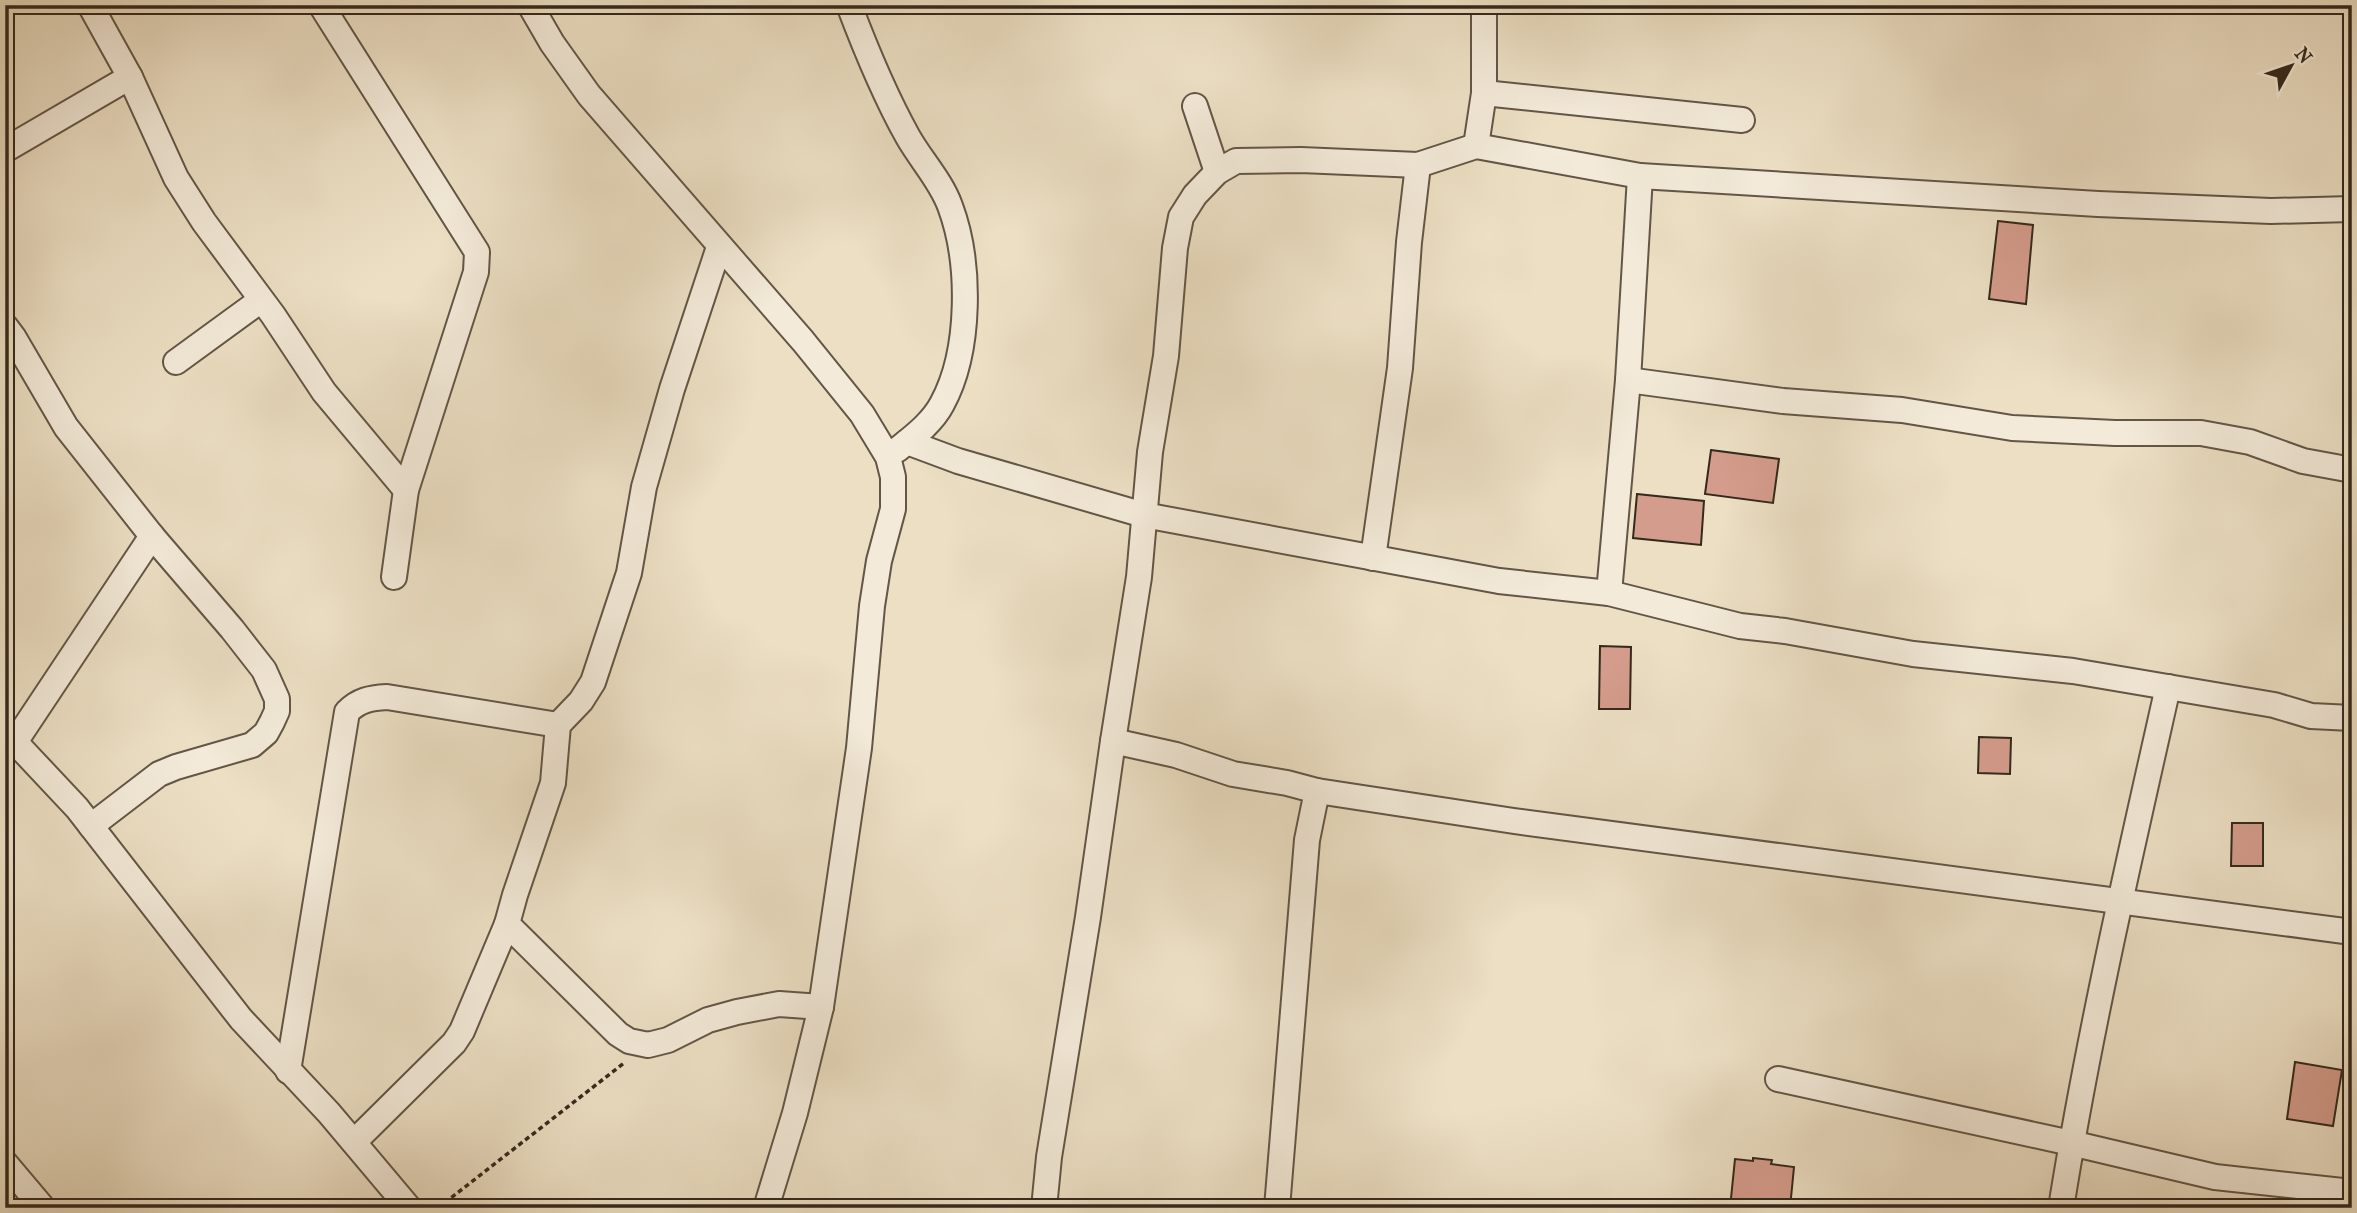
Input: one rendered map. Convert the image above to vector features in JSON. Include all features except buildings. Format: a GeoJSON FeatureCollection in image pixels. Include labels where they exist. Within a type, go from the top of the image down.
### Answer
{"type":"FeatureCollection","features":[{"type":"Feature","properties":{"kind":"street"},"geometry":{"type":"LineString","coordinates":[[90,5],[130,77],[176,178],[204,222],[324,392],[406,490]]}},
{"type":"Feature","properties":{"kind":"street"},"geometry":{"type":"LineString","coordinates":[[321,5],[477,252],[476,272],[406,490],[394,577]]}},
{"type":"Feature","properties":{"kind":"street"},"geometry":{"type":"LineString","coordinates":[[530,5],[552,43],[589,94],[803,341],[862,414],[898,449],[957,461],[1144,515],[1499,580],[1609,593],[1740,626],[1797,633],[1913,654],[2073,671],[2274,705],[2311,716],[2352,718]]}},
{"type":"Feature","properties":{"kind":"street"},"geometry":{"type":"LineString","coordinates":[[766,1208],[795,1113],[821,1007],[859,748],[878,561],[893,509],[898,449],[924,427],[942,405],[957,367],[965,315],[960,236],[949,203],[908,138],[849,5]]}},
{"type":"Feature","properties":{"kind":"street"},"geometry":{"type":"LineString","coordinates":[[1476,146],[1484,93],[1484,5]]}},
{"type":"Feature","properties":{"kind":"street"},"geometry":{"type":"LineString","coordinates":[[5,150],[130,77]]}},
{"type":"Feature","properties":{"kind":"street"},"geometry":{"type":"LineString","coordinates":[[1484,93],[1742,120]]}},
{"type":"Feature","properties":{"kind":"street"},"geometry":{"type":"LineString","coordinates":[[1195,106],[1217,172]]}},
{"type":"Feature","properties":{"kind":"street"},"geometry":{"type":"LineString","coordinates":[[1044,1208],[1049,1157],[1139,576],[1150,452],[1166,356],[1177,238],[1181,217],[1195,195],[1217,172],[1236,161],[1301,160],[1418,165],[1476,146],[1640,176],[2098,204],[2271,211],[2352,209]]}},
{"type":"Feature","properties":{"kind":"street"},"geometry":{"type":"LineString","coordinates":[[1373,558],[1401,368],[1409,243],[1418,165]]}},
{"type":"Feature","properties":{"kind":"street"},"geometry":{"type":"LineString","coordinates":[[1609,593],[1628,380],[1640,176]]}},
{"type":"Feature","properties":{"kind":"street"},"geometry":{"type":"LineString","coordinates":[[354,1142],[454,1043],[462,1031],[508,924],[514,895],[552,783],[558,725],[581,701],[593,682],[629,573],[644,487],[668,401],[719,247]]}},
{"type":"Feature","properties":{"kind":"street"},"geometry":{"type":"LineString","coordinates":[[176,362],[261,300]]}},
{"type":"Feature","properties":{"kind":"street"},"geometry":{"type":"LineString","coordinates":[[5,326],[15,338],[66,427],[152,536],[264,670],[276,699],[277,711],[266,733],[252,745],[176,766],[159,774],[91,826]]}},
{"type":"Feature","properties":{"kind":"street"},"geometry":{"type":"LineString","coordinates":[[1628,380],[1783,401],[1902,410],[2012,428],[2115,433],[2201,433],[2250,442],[2303,461],[2352,470]]}},
{"type":"Feature","properties":{"kind":"street"},"geometry":{"type":"LineString","coordinates":[[152,536],[10,735],[77,808],[241,1019],[354,1142],[409,1208]]}},
{"type":"Feature","properties":{"kind":"street"},"geometry":{"type":"LineString","coordinates":[[2061,1208],[2071,1143],[2120,901],[2168,687]]}},
{"type":"Feature","properties":{"kind":"street"},"geometry":{"type":"LineString","coordinates":[[288,1071],[347,712],[356,704],[370,698],[387,697],[558,725]]}},
{"type":"Feature","properties":{"kind":"street"},"geometry":{"type":"LineString","coordinates":[[1113,741],[1176,755],[1233,774],[1528,823],[2243,915],[2352,932]]}},
{"type":"Feature","properties":{"kind":"street"},"geometry":{"type":"LineString","coordinates":[[1277,1208],[1307,840],[1317,790]]}},
{"type":"Feature","properties":{"kind":"street"},"geometry":{"type":"LineString","coordinates":[[508,924],[618,1034],[629,1041],[648,1045],[668,1040],[708,1020],[779,1004],[821,1007]]}},
{"type":"Feature","properties":{"kind":"street"},"geometry":{"type":"LineString","coordinates":[[1778,1079],[2215,1177],[2352,1192]]}},
{"type":"Feature","properties":{"kind":"street"},"geometry":{"type":"LineString","coordinates":[[5,1163],[43,1208]]}},
{"type":"Feature","properties":{"kind":"path"},"geometry":{"type":"LineString","coordinates":[[438,1208],[648,1045]]}}]}
